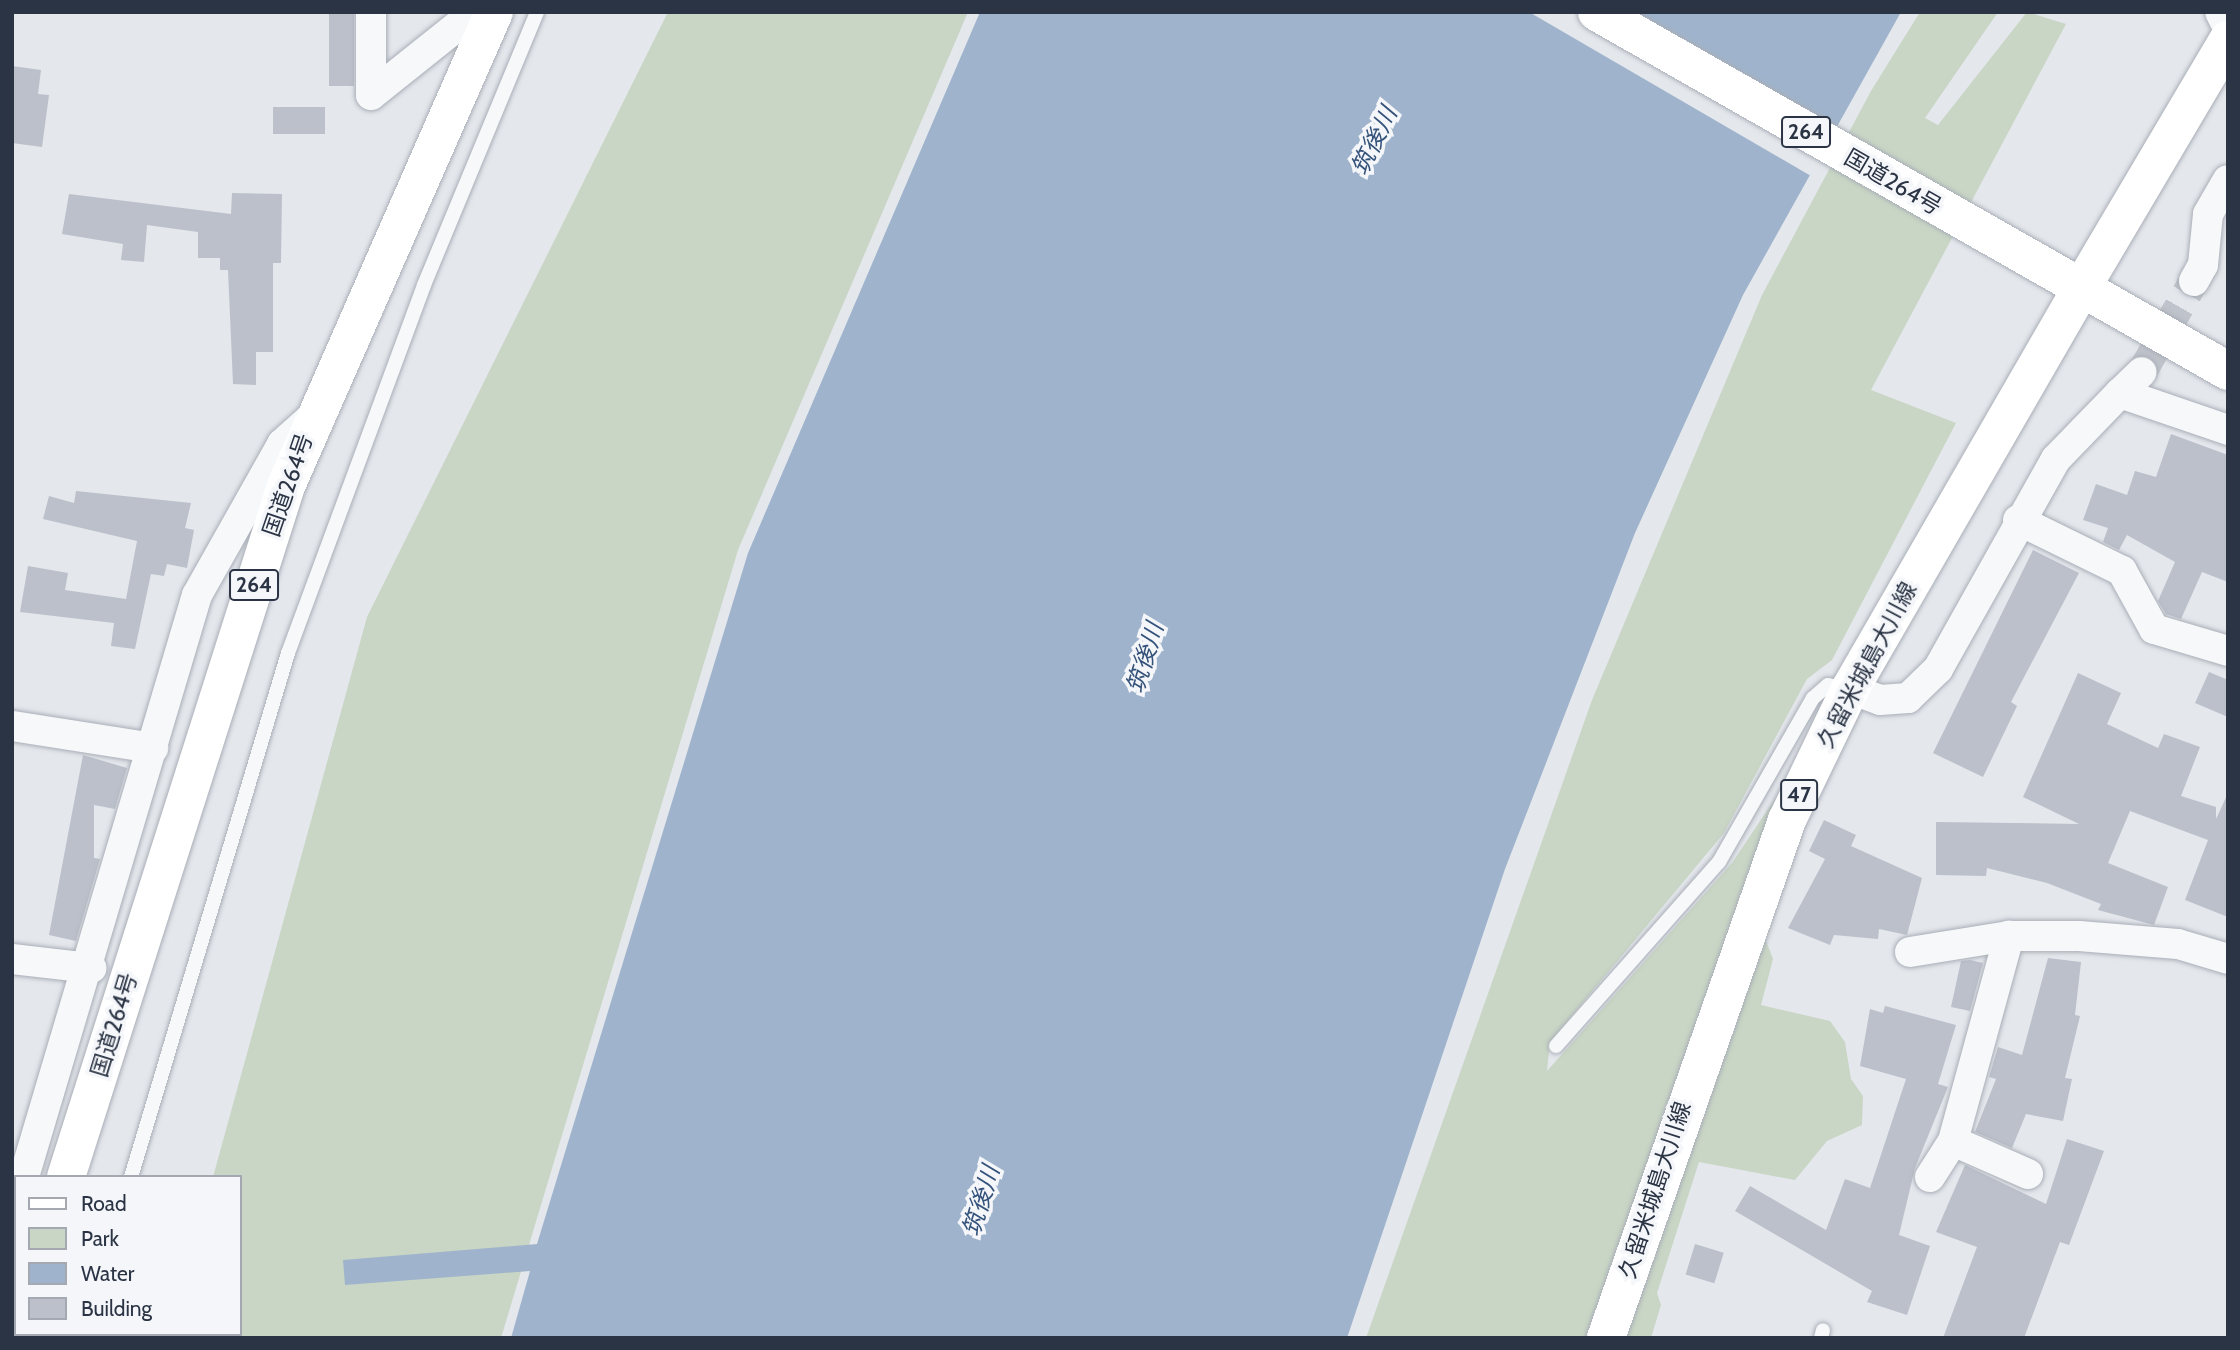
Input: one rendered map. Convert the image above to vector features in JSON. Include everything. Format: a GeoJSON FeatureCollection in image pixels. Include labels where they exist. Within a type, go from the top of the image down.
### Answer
{"type":"FeatureCollection","features":[{"type":"Feature","properties":{"kind":"main road","name":"国道264号"},"geometry":{"type":"LineString","coordinates":[[67,1175],[312,417],[494,12]]}},
{"type":"Feature","properties":{"kind":"main road","name":"国道264号"},"geometry":{"type":"LineString","coordinates":[[1597,12],[2015,252],[2079,292]]}},
{"type":"Feature","properties":{"kind":"main road","name":"久留米城島大川線"},"geometry":{"type":"LineString","coordinates":[[1606,1338],[1772,858],[1850,689],[2228,40]]}},
{"type":"Feature","properties":{"kind":"main road","name":"264"},"geometry":{"type":"LineString","coordinates":[[2079,292],[2228,372]]}},
{"type":"Feature","properties":{"kind":"street"},"geometry":{"type":"LineString","coordinates":[[371,12],[371,95],[475,12]]}},
{"type":"Feature","properties":{"kind":"street"},"geometry":{"type":"LineString","coordinates":[[2220,12],[2228,29]]}},
{"type":"Feature","properties":{"kind":"street"},"geometry":{"type":"LineString","coordinates":[[2208,274],[2208,215],[2228,180]]}},
{"type":"Feature","properties":{"kind":"street"},"geometry":{"type":"LineString","coordinates":[[1850,689],[1880,700],[1909,698],[1938,669],[2018,520],[2056,459],[2142,372]]}},
{"type":"Feature","properties":{"kind":"street"},"geometry":{"type":"LineString","coordinates":[[2120,393],[2228,430]]}},
{"type":"Feature","properties":{"kind":"street"},"geometry":{"type":"LineString","coordinates":[[25,1175],[91,968],[197,595],[282,444],[312,417]]}},
{"type":"Feature","properties":{"kind":"street"},"geometry":{"type":"LineString","coordinates":[[2018,520],[2122,571],[2154,629],[2226,646]]}},
{"type":"Feature","properties":{"kind":"street"},"geometry":{"type":"LineString","coordinates":[[12,726],[153,748]]}},
{"type":"Feature","properties":{"kind":"street"},"geometry":{"type":"LineString","coordinates":[[1910,952],[2008,936],[2178,944],[2228,959]]}},
{"type":"Feature","properties":{"kind":"street"},"geometry":{"type":"LineString","coordinates":[[1930,1177],[1953,1141],[2008,936]]}},
{"type":"Feature","properties":{"kind":"street"},"geometry":{"type":"LineString","coordinates":[[12,959],[91,968]]}},
{"type":"Feature","properties":{"kind":"street"},"geometry":{"type":"LineString","coordinates":[[1953,1141],[2028,1174]]}},
{"type":"Feature","properties":{"kind":"lane"},"geometry":{"type":"LineString","coordinates":[[132,1175],[288,653],[424,285],[537,12]]}},
{"type":"Feature","properties":{"kind":"lane"},"geometry":{"type":"LineString","coordinates":[[1556,1046],[1719,862],[1813,698],[1828,685],[1850,689]]}},
{"type":"Feature","properties":{"kind":"green space"},"geometry":{"type":"Polygon","coordinates":[[[668,12],[968,12],[738,550],[501,1338],[169,1338],[242,1336],[242,1175],[214,1175],[367,617],[668,12]]]}},
{"type":"Feature","properties":{"kind":"green space"},"geometry":{"type":"Polygon","coordinates":[[[1920,12],[1998,12],[1925,118],[1938,125],[2027,12],[2066,24],[1871,390],[1956,423],[1832,660],[1807,679],[1724,833],[1550,1042],[1547,1071],[1732,863],[1776,797],[1589,1338],[1366,1338],[1592,700],[1762,295],[1871,91],[1920,12]]]}},
{"type":"Feature","properties":{"kind":"green space"},"geometry":{"type":"Polygon","coordinates":[[[1762,930],[1773,959],[1761,1005],[1830,1021],[1845,1042],[1851,1079],[1863,1096],[1862,1125],[1827,1141],[1795,1180],[1699,1162],[1657,1293],[1661,1305],[1651,1338],[1622,1338],[1762,930]]]}},
{"type":"Feature","properties":{"kind":"water","name":"筑後川"},"geometry":{"type":"Polygon","coordinates":[[[980,12],[1901,12],[1743,295],[1635,533],[1505,869],[1347,1338],[511,1338],[530,1271],[345,1285],[343,1260],[537,1244],[748,553],[980,12]]]}},
{"type":"Feature","properties":{"kind":"pier"},"geometry":{"type":"Polygon","coordinates":[[[1529,12],[1623,12],[1834,134],[1811,176],[1529,12]]]}},
{"type":"Feature","properties":{"kind":"building"},"geometry":{"type":"Polygon","coordinates":[[[329,12],[354,12],[354,86],[329,86],[329,12]]]}},
{"type":"Feature","properties":{"kind":"building"},"geometry":{"type":"Polygon","coordinates":[[[12,66],[41,70],[38,94],[49,95],[42,147],[12,143],[12,66]]]}},
{"type":"Feature","properties":{"kind":"building"},"geometry":{"type":"Polygon","coordinates":[[[273,107],[325,107],[325,134],[273,134],[273,107]]]}},
{"type":"Feature","properties":{"kind":"building"},"geometry":{"type":"Polygon","coordinates":[[[232,193],[282,194],[281,263],[273,263],[273,352],[256,352],[256,385],[233,384],[228,270],[220,270],[220,258],[198,258],[198,232],[147,225],[144,262],[121,260],[123,244],[62,234],[69,194],[231,214],[232,193]]]}},
{"type":"Feature","properties":{"kind":"building"},"geometry":{"type":"Polygon","coordinates":[[[2171,434],[2228,455],[2228,582],[2202,572],[2181,619],[2166,614],[2158,601],[2175,562],[2127,535],[2119,550],[2103,542],[2108,528],[2083,520],[2096,484],[2127,495],[2135,471],[2156,477],[2171,434]]]}},
{"type":"Feature","properties":{"kind":"building"},"geometry":{"type":"Polygon","coordinates":[[[76,491],[191,503],[185,528],[194,530],[187,568],[167,564],[164,576],[151,574],[135,649],[111,646],[114,623],[20,612],[28,566],[68,573],[65,590],[126,599],[137,541],[43,519],[49,496],[74,503],[76,491]]]}},
{"type":"Feature","properties":{"kind":"building"},"geometry":{"type":"Polygon","coordinates":[[[2033,550],[2079,573],[2011,702],[2017,706],[1983,777],[1933,753],[2033,550]]]}},
{"type":"Feature","properties":{"kind":"building"},"geometry":{"type":"Polygon","coordinates":[[[2209,672],[2228,680],[2228,717],[2195,703],[2209,672]]]}},
{"type":"Feature","properties":{"kind":"building"},"geometry":{"type":"Polygon","coordinates":[[[2078,673],[2121,693],[2107,724],[2158,748],[2164,734],[2200,747],[2181,796],[2216,807],[2216,819],[2228,793],[2228,917],[2185,900],[2208,840],[2130,811],[2108,863],[2168,887],[2154,925],[2098,910],[2101,904],[2047,883],[1987,868],[1986,876],[1936,875],[1936,822],[2079,824],[2023,797],[2078,673]]]}},
{"type":"Feature","properties":{"kind":"building"},"geometry":{"type":"Polygon","coordinates":[[[83,755],[127,768],[115,809],[94,805],[94,858],[100,859],[76,941],[49,935],[83,755]]]}},
{"type":"Feature","properties":{"kind":"building"},"geometry":{"type":"Polygon","coordinates":[[[1824,820],[1856,835],[1851,846],[1922,878],[1907,935],[1879,929],[1878,939],[1834,935],[1830,945],[1788,928],[1825,859],[1809,851],[1824,820]]]}},
{"type":"Feature","properties":{"kind":"building"},"geometry":{"type":"Polygon","coordinates":[[[2048,958],[2081,962],[2075,1015],[2080,1016],[2065,1078],[2072,1079],[2063,1121],[2026,1114],[2012,1148],[1975,1132],[1996,1079],[1989,1077],[1998,1047],[2022,1055],[2048,958]]]}},
{"type":"Feature","properties":{"kind":"building"},"geometry":{"type":"Polygon","coordinates":[[[1961,961],[1983,963],[1970,1011],[1951,1007],[1961,961]]]}},
{"type":"Feature","properties":{"kind":"building"},"geometry":{"type":"Polygon","coordinates":[[[1885,1006],[1956,1025],[1938,1084],[1948,1087],[1915,1168],[1899,1235],[1930,1246],[1907,1315],[1867,1302],[1872,1291],[1735,1211],[1750,1186],[1826,1230],[1845,1179],[1870,1188],[1906,1079],[1860,1066],[1870,1009],[1883,1013],[1885,1006]]]}},
{"type":"Feature","properties":{"kind":"building"},"geometry":{"type":"Polygon","coordinates":[[[2067,1139],[2104,1151],[2069,1245],[2060,1242],[2024,1338],[1943,1338],[1977,1247],[1936,1232],[1965,1165],[2046,1204],[2067,1139]]]}},
{"type":"Feature","properties":{"kind":"building"},"geometry":{"type":"Polygon","coordinates":[[[1695,1244],[1724,1253],[1714,1283],[1686,1275],[1695,1244]]]}},
{"type":"Feature","properties":{"kind":"tunnel"},"geometry":{"type":"LineString","coordinates":[[2142,372],[2194,281]]}}]}
